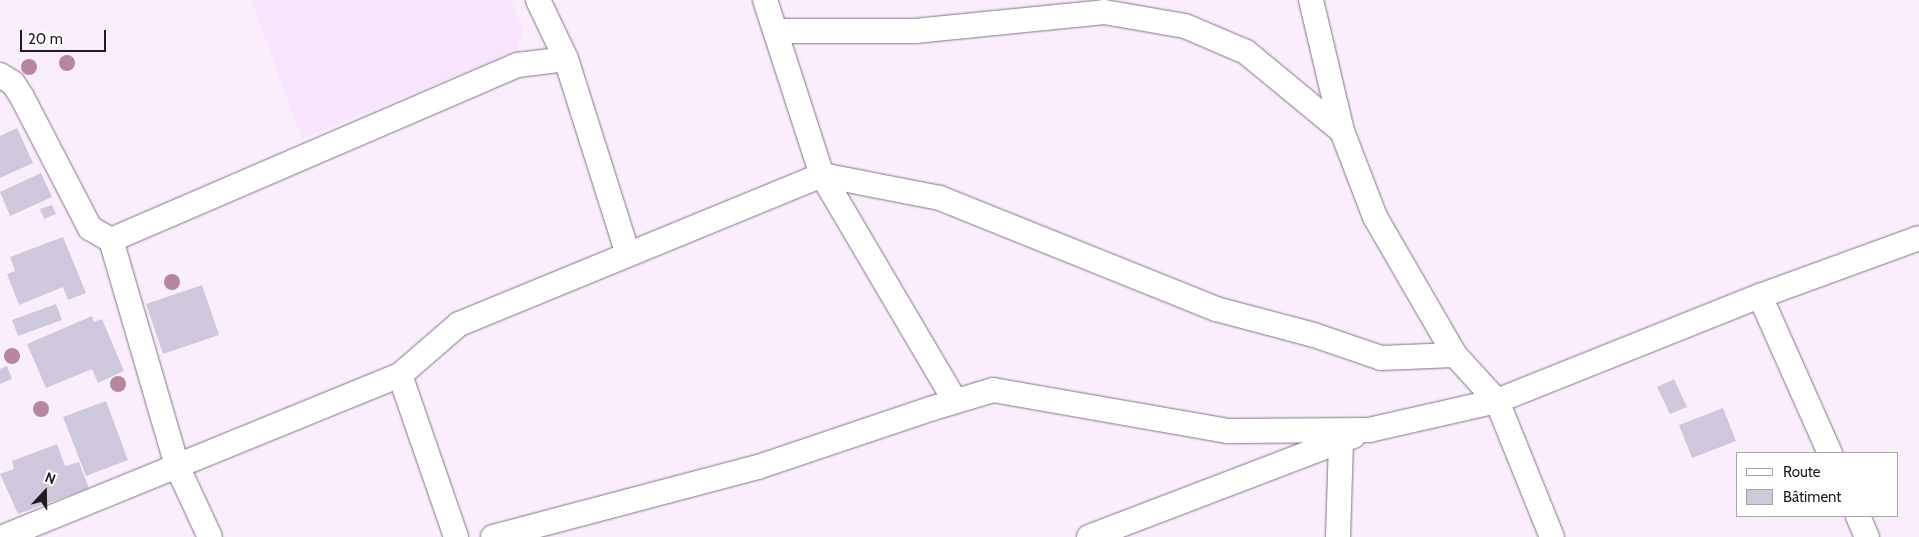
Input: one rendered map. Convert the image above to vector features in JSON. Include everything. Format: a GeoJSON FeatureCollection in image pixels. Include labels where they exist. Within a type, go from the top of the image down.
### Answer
{"type":"FeatureCollection","features":[{"type":"Feature","properties":{"kind":"street"},"geometry":{"type":"LineString","coordinates":[[538,0],[566,59],[628,254]]}},
{"type":"Feature","properties":{"kind":"street"},"geometry":{"type":"LineString","coordinates":[[765,0],[822,175],[955,402]]}},
{"type":"Feature","properties":{"kind":"street"},"geometry":{"type":"LineString","coordinates":[[1311,0],[1342,131],[1375,217],[1455,355],[1497,402],[1552,537]]}},
{"type":"Feature","properties":{"kind":"street"},"geometry":{"type":"LineString","coordinates":[[776,31],[914,31],[1075,7],[1185,26],[1246,52],[1342,131]]}},
{"type":"Feature","properties":{"kind":"street"},"geometry":{"type":"LineString","coordinates":[[111,240],[518,65],[566,59]]}},
{"type":"Feature","properties":{"kind":"street"},"geometry":{"type":"LineString","coordinates":[[0,75],[13,83],[22,97],[90,228],[111,240],[177,466],[210,537]]}},
{"type":"Feature","properties":{"kind":"street"},"geometry":{"type":"LineString","coordinates":[[3,537],[400,375],[459,324],[822,175],[940,198],[1216,309],[1314,335],[1381,358],[1455,355]]}},
{"type":"Feature","properties":{"kind":"street"},"geometry":{"type":"LineString","coordinates":[[1089,537],[1369,430],[1497,402],[1760,296],[1919,238]]}},
{"type":"Feature","properties":{"kind":"street"},"geometry":{"type":"LineString","coordinates":[[1760,296],[1830,452]]}},
{"type":"Feature","properties":{"kind":"street"},"geometry":{"type":"LineString","coordinates":[[400,375],[456,537]]}},
{"type":"Feature","properties":{"kind":"street"},"geometry":{"type":"LineString","coordinates":[[493,537],[758,467],[993,390],[1228,431],[1369,430]]}},
{"type":"Feature","properties":{"kind":"street"},"geometry":{"type":"LineString","coordinates":[[1338,537],[1341,440]]}},
{"type":"Feature","properties":{"kind":"street"},"geometry":{"type":"LineString","coordinates":[[1858,517],[1867,537]]}},
{"type":"Feature","properties":{"kind":"shaded area"},"geometry":{"type":"Polygon","coordinates":[[[251,0],[511,0],[523,29],[517,51],[302,139],[251,0]]]}},
{"type":"Feature","properties":{"kind":"building"},"geometry":{"type":"Polygon","coordinates":[[[17,128],[33,163],[0,178],[0,136],[17,128]]]}},
{"type":"Feature","properties":{"kind":"building"},"geometry":{"type":"Polygon","coordinates":[[[41,173],[52,197],[10,216],[0,192],[41,173]]]}},
{"type":"Feature","properties":{"kind":"building"},"geometry":{"type":"Polygon","coordinates":[[[52,205],[56,214],[44,219],[40,209],[52,205]]]}},
{"type":"Feature","properties":{"kind":"building"},"geometry":{"type":"Polygon","coordinates":[[[63,237],[86,293],[68,300],[63,287],[19,305],[7,274],[15,271],[10,257],[63,237]]]}},
{"type":"Feature","properties":{"kind":"building"},"geometry":{"type":"Polygon","coordinates":[[[202,285],[219,335],[163,354],[146,304],[202,285]]]}},
{"type":"Feature","properties":{"kind":"building"},"geometry":{"type":"Polygon","coordinates":[[[56,304],[62,320],[18,336],[12,320],[56,304]]]}},
{"type":"Feature","properties":{"kind":"building"},"geometry":{"type":"Polygon","coordinates":[[[92,316],[94,322],[102,319],[124,371],[98,383],[92,369],[46,388],[27,344],[92,316]]]}},
{"type":"Feature","properties":{"kind":"building"},"geometry":{"type":"Polygon","coordinates":[[[7,366],[12,379],[0,384],[0,369],[7,366]]]}},
{"type":"Feature","properties":{"kind":"building"},"geometry":{"type":"Polygon","coordinates":[[[1674,379],[1687,407],[1670,414],[1657,387],[1674,379]]]}},
{"type":"Feature","properties":{"kind":"building"},"geometry":{"type":"Polygon","coordinates":[[[106,401],[128,460],[86,476],[63,417],[106,401]]]}},
{"type":"Feature","properties":{"kind":"building"},"geometry":{"type":"Polygon","coordinates":[[[1723,408],[1736,441],[1692,458],[1679,425],[1723,408]]]}},
{"type":"Feature","properties":{"kind":"building"},"geometry":{"type":"Polygon","coordinates":[[[57,444],[65,466],[79,462],[89,488],[18,514],[0,474],[14,469],[12,461],[57,444]]]}}]}
